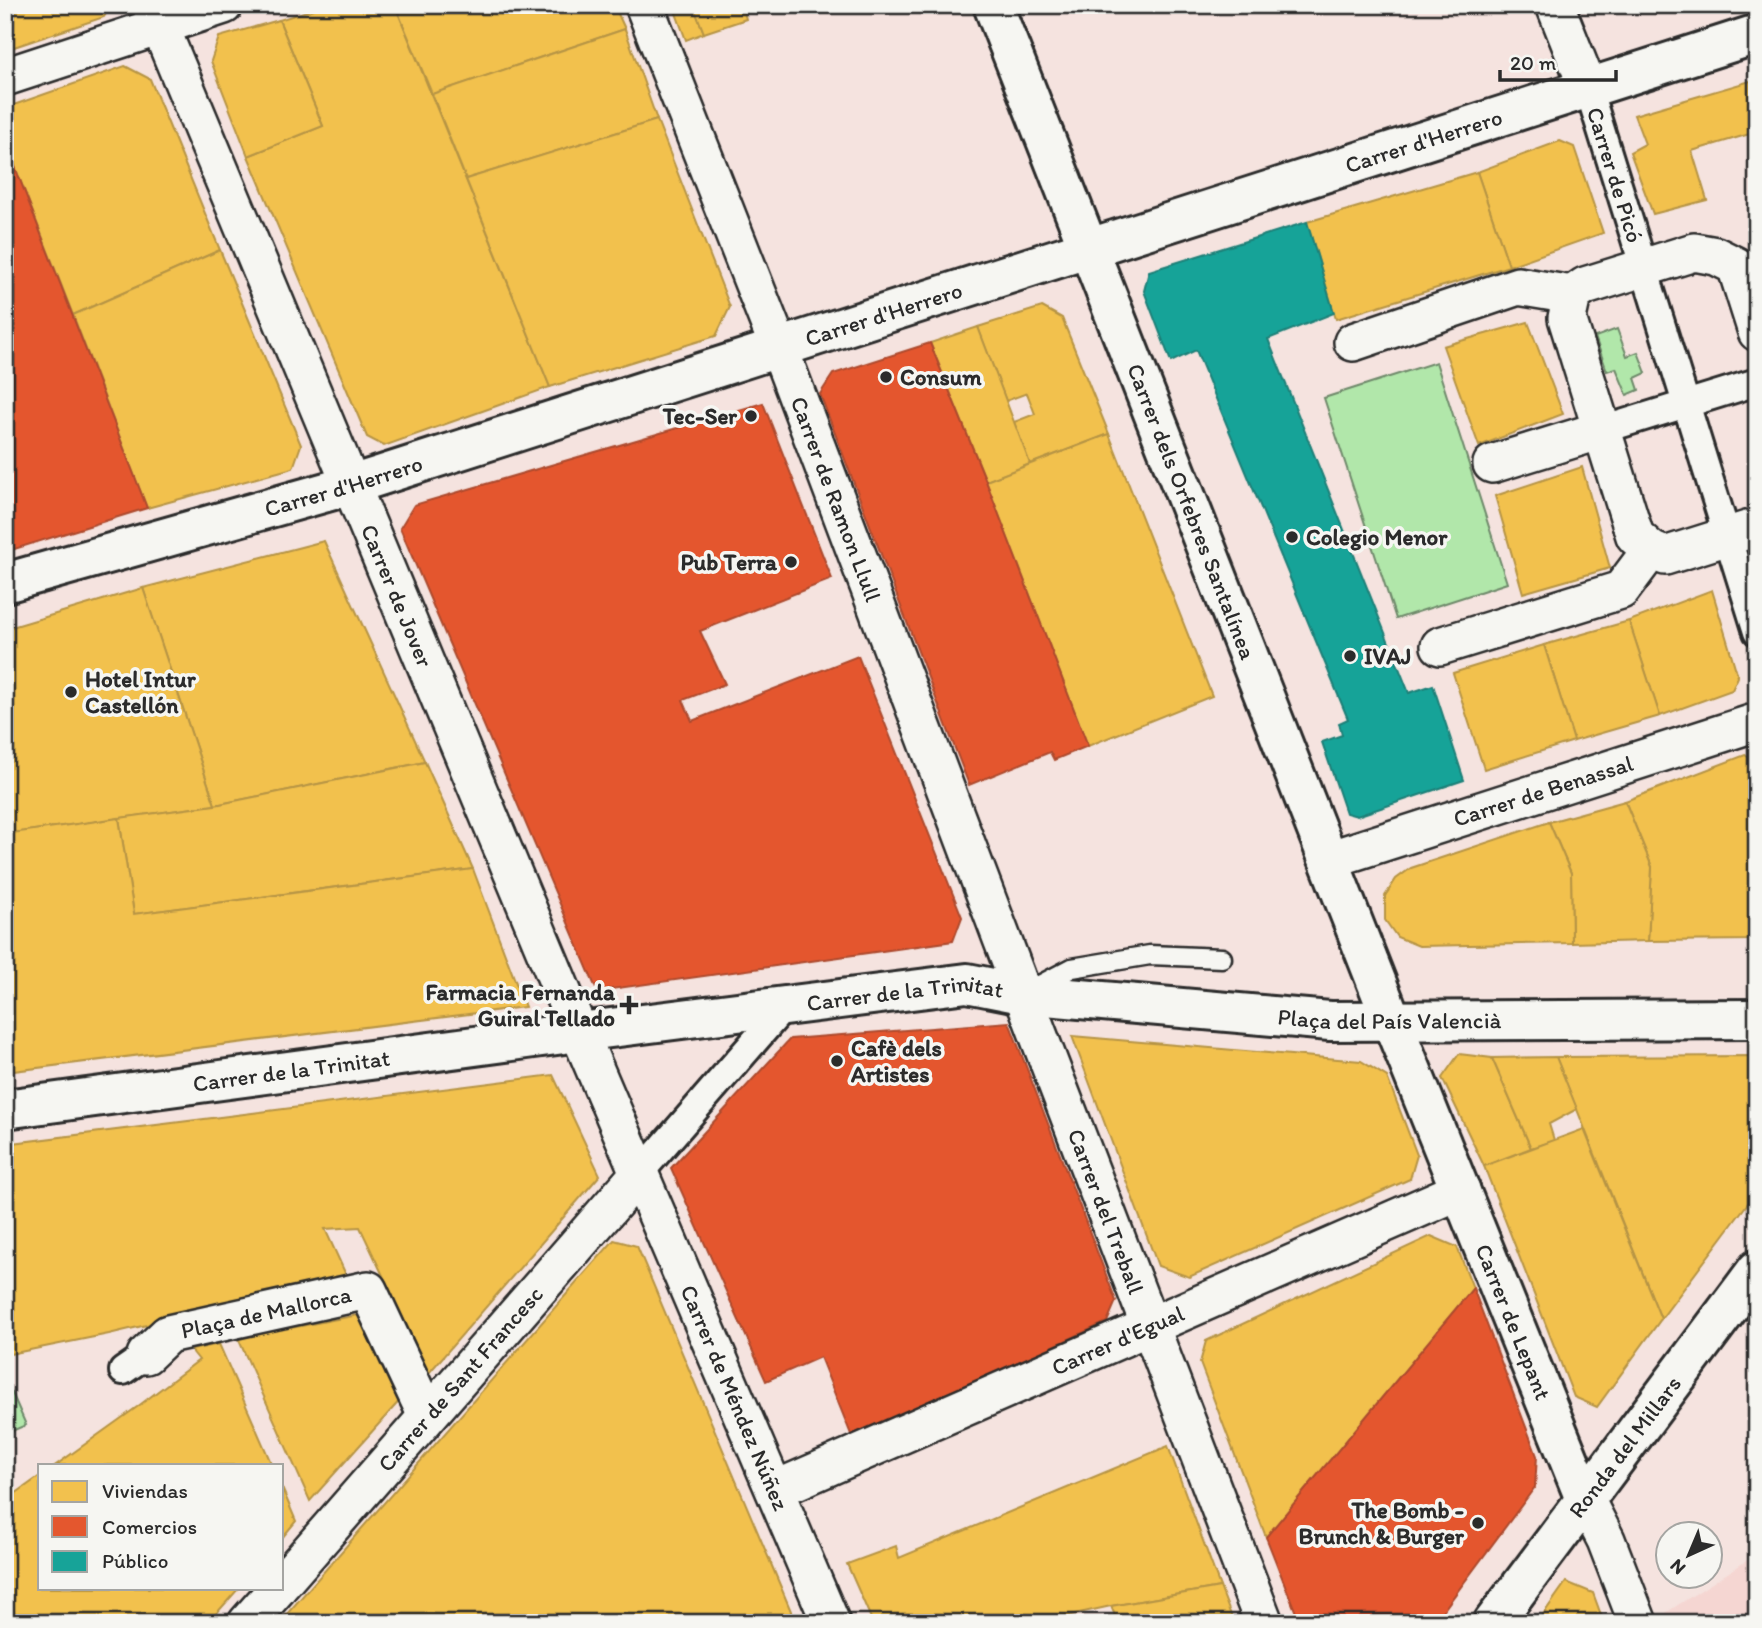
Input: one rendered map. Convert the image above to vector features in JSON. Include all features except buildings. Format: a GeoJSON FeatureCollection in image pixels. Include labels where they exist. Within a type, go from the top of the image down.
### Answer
{"type":"FeatureCollection","features":[{"type":"Feature","properties":{"kind":"street"},"geometry":{"type":"LineString","coordinates":[[5,77],[156,16],[224,5]]}},
{"type":"Feature","properties":{"kind":"street","name":"Carrer de Ramon Llull"},"geometry":{"type":"LineString","coordinates":[[644,5],[779,348],[1023,994]]}},
{"type":"Feature","properties":{"kind":"street","name":"Carrer dels Orfebres Santalínea"},"geometry":{"type":"LineString","coordinates":[[993,5],[1391,1019]]}},
{"type":"Feature","properties":{"kind":"street","name":"Carrer de Picó"},"geometry":{"type":"LineString","coordinates":[[1555,5],[1588,88],[1686,404],[1742,532],[1757,632]]}},
{"type":"Feature","properties":{"kind":"street","name":"Carrer de Jover"},"geometry":{"type":"LineString","coordinates":[[156,16],[579,1032]]}},
{"type":"Feature","properties":{"kind":"street","name":"Carrer d'Herrero"},"geometry":{"type":"LineString","coordinates":[[5,583],[351,485],[1757,34]]}},
{"type":"Feature","properties":{"kind":"street"},"geometry":{"type":"LineString","coordinates":[[1742,532],[1665,556],[1651,550],[1635,536],[1567,318],[1572,295],[1585,286],[1694,252],[1717,256],[1736,265],[1757,332]]}},
{"type":"Feature","properties":{"kind":"street"},"geometry":{"type":"LineString","coordinates":[[1353,342],[1518,286],[1572,295]]}},
{"type":"Feature","properties":{"kind":"street"},"geometry":{"type":"LineString","coordinates":[[1492,464],[1757,382]]}},
{"type":"Feature","properties":{"kind":"street"},"geometry":{"type":"LineString","coordinates":[[1440,646],[1621,590],[1651,550]]}},
{"type":"Feature","properties":{"kind":"street","name":"Carrer de Benassal"},"geometry":{"type":"LineString","coordinates":[[1328,860],[1757,722]]}},
{"type":"Feature","properties":{"kind":"street","name":"Carrer de la Trinitat"},"geometry":{"type":"LineString","coordinates":[[5,1109],[967,983],[1023,994]]}},
{"type":"Feature","properties":{"kind":"street","name":"Plaça del País Valencià"},"geometry":{"type":"LineString","coordinates":[[1023,994],[1330,1021],[1757,1019]]}},
{"type":"Feature","properties":{"kind":"street","name":"Carrer del Treball"},"geometry":{"type":"LineString","coordinates":[[1023,994],[1264,1623]]}},
{"type":"Feature","properties":{"kind":"street","name":"Carrer de la Trinitat"},"geometry":{"type":"LineString","coordinates":[[639,1174],[786,1005]]}},
{"type":"Feature","properties":{"kind":"street","name":"Carrer de Lepant"},"geometry":{"type":"LineString","coordinates":[[1391,1019],[1638,1623]]}},
{"type":"Feature","properties":{"kind":"street"},"geometry":{"type":"LineString","coordinates":[[579,1032],[639,1174]]}},
{"type":"Feature","properties":{"kind":"street","name":"Carrer de Sant Francesc"},"geometry":{"type":"LineString","coordinates":[[284,1581],[639,1174]]}},
{"type":"Feature","properties":{"kind":"street","name":"Carrer de Méndez Núñez"},"geometry":{"type":"LineString","coordinates":[[639,1174],[831,1623]]}},
{"type":"Feature","properties":{"kind":"street","name":"Carrer d'Egual"},"geometry":{"type":"LineString","coordinates":[[775,1490],[1461,1190]]}},
{"type":"Feature","properties":{"kind":"street","name":"Ronda del Millars"},"geometry":{"type":"LineString","coordinates":[[1493,1623],[1757,1270]]}},
{"type":"Feature","properties":{"kind":"street","name":"Plaça de Mallorca"},"geometry":{"type":"LineString","coordinates":[[134,1363],[168,1334],[368,1290],[427,1416]]}},
{"type":"Feature","properties":{"kind":"street"},"geometry":{"type":"LineString","coordinates":[[247,1623],[276,1590]]}},
{"type":"Feature","properties":{"kind":"lane"},"geometry":{"type":"LineString","coordinates":[[1023,994],[1072,968],[1150,955],[1222,958]]}},
{"type":"Feature","properties":{"kind":"shaded area"},"geometry":{"type":"Polygon","coordinates":[[[1757,1554],[1757,1623],[1650,1623],[1701,1590],[1724,1590],[1724,1575],[1757,1554]]]}},
{"type":"Feature","properties":{"kind":"green space"},"geometry":{"type":"Polygon","coordinates":[[[1617,329],[1627,356],[1638,352],[1646,373],[1635,378],[1639,390],[1627,395],[1616,368],[1607,371],[1595,337],[1617,329]]]}},
{"type":"Feature","properties":{"kind":"green space"},"geometry":{"type":"Polygon","coordinates":[[[1436,362],[1507,583],[1396,619],[1324,398],[1436,362]]]}},
{"type":"Feature","properties":{"kind":"green space"},"geometry":{"type":"Polygon","coordinates":[[[9,1386],[26,1425],[5,1434],[5,1387],[9,1386]]]}},
{"type":"Feature","properties":{"kind":"place","name":"Consum"},"geometry":{"type":"Point","coordinates":[886,377]}},
{"type":"Feature","properties":{"kind":"place","name":"Tec-Ser"},"geometry":{"type":"Point","coordinates":[751,416]}},
{"type":"Feature","properties":{"kind":"place","name":"Colegio Menor"},"geometry":{"type":"Point","coordinates":[1292,537]}},
{"type":"Feature","properties":{"kind":"place","name":"Pub Terra"},"geometry":{"type":"Point","coordinates":[791,562]}},
{"type":"Feature","properties":{"kind":"place","name":"IVAJ"},"geometry":{"type":"Point","coordinates":[1350,656]}},
{"type":"Feature","properties":{"kind":"place","name":"Hotel Intur Castellón"},"geometry":{"type":"Point","coordinates":[71,692]}},
{"type":"Feature","properties":{"kind":"place","name":"Farmacia Fernanda Guiral Tellado"},"geometry":{"type":"Point","coordinates":[629,1005]}},
{"type":"Feature","properties":{"kind":"place","name":"Cafè dels Artistes"},"geometry":{"type":"Point","coordinates":[837,1061]}},
{"type":"Feature","properties":{"kind":"place","name":"The Bomb - Brunch & Burger"},"geometry":{"type":"Point","coordinates":[1478,1523]}}]}
